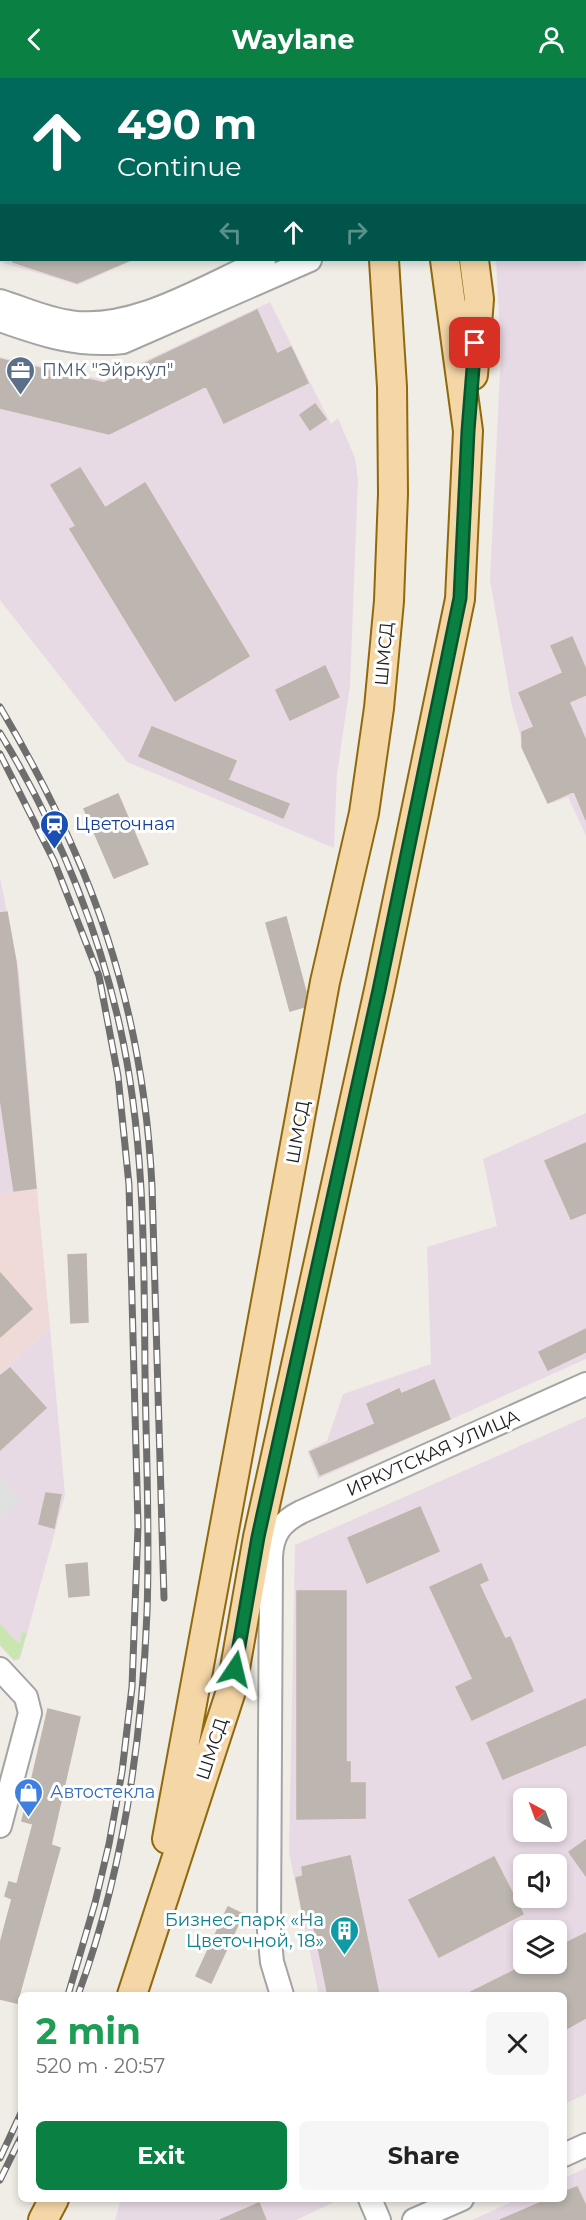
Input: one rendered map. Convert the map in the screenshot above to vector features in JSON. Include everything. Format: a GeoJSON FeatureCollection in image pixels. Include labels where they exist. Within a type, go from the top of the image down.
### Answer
{"type":"FeatureCollection","features":[{"type":"Feature","properties":{"kind":"main road","name":"ШМСД"},"geometry":{"type":"LineString","coordinates":[[123,1992],[144,1928],[170,1831],[325,982],[364,813],[384,660],[393,494],[392,387],[384,261]]}},
{"type":"Feature","properties":{"kind":"main road","name":"ШМСД"},"geometry":{"type":"LineString","coordinates":[[133,1992],[231,1690],[258,1537],[379,990],[460,598],[468,431],[445,261]]}},
{"type":"Feature","properties":{"kind":"main road"},"geometry":{"type":"LineString","coordinates":[[468,431],[479,299],[474,261]]}},
{"type":"Feature","properties":{"kind":"main road"},"geometry":{"type":"LineString","coordinates":[[34,2220],[43,2202]]}},
{"type":"Feature","properties":{"kind":"main road"},"geometry":{"type":"LineString","coordinates":[[43,2220],[52,2202]]}},
{"type":"Feature","properties":{"kind":"street"},"geometry":{"type":"LineString","coordinates":[[0,301],[70,322],[114,323],[146,313],[262,261]]}},
{"type":"Feature","properties":{"kind":"street"},"geometry":{"type":"LineString","coordinates":[[0,320],[67,341],[100,344],[123,342],[308,261]]}},
{"type":"Feature","properties":{"kind":"street","name":"ИРКУТСКАЯ УЛИЦА"},"geometry":{"type":"LineString","coordinates":[[281,1992],[272,1962],[269,1920],[273,1536],[282,1524],[301,1512],[586,1384]]}},
{"type":"Feature","properties":{"kind":"street"},"geometry":{"type":"LineString","coordinates":[[0,1669],[26,1697],[30,1713],[0,1826]]}},
{"type":"Feature","properties":{"kind":"street"},"geometry":{"type":"LineString","coordinates":[[567,2154],[586,2145]]}},
{"type":"Feature","properties":{"kind":"street"},"geometry":{"type":"LineString","coordinates":[[371,2202],[379,2220]]}},
{"type":"Feature","properties":{"kind":"street"},"geometry":{"type":"LineString","coordinates":[[414,2220],[455,2202]]}},
{"type":"Feature","properties":{"kind":"shaded area"},"geometry":{"type":"Polygon","coordinates":[[[0,261],[132,261],[78,285],[0,261]]]}},
{"type":"Feature","properties":{"kind":"shaded area"},"geometry":{"type":"Polygon","coordinates":[[[496,261],[586,261],[586,836],[568,797],[552,803],[522,742],[511,702],[490,580],[501,350],[496,261]]]}},
{"type":"Feature","properties":{"kind":"shaded area"},"geometry":{"type":"Polygon","coordinates":[[[270,302],[331,424],[338,418],[355,458],[358,479],[350,686],[337,774],[334,848],[127,762],[0,600],[0,357],[104,380],[270,302]]]}},
{"type":"Feature","properties":{"kind":"shaded area"},"geometry":{"type":"Polygon","coordinates":[[[0,877],[19,972],[37,1189],[0,1195],[0,877]]]}},
{"type":"Feature","properties":{"kind":"shaded area"},"geometry":{"type":"Polygon","coordinates":[[[586,1113],[586,1359],[318,1479],[307,1451],[327,1441],[343,1394],[431,1364],[427,1247],[497,1226],[483,1159],[586,1113]]]}},
{"type":"Feature","properties":{"kind":"shaded area"},"geometry":{"type":"Polygon","coordinates":[[[37,1189],[50,1327],[0,1374],[0,1195],[37,1189]]]}},
{"type":"Feature","properties":{"kind":"shaded area"},"geometry":{"type":"Polygon","coordinates":[[[50,1327],[65,1495],[20,1659],[14,1661],[0,1646],[0,1374],[50,1327]]]}},
{"type":"Feature","properties":{"kind":"shaded area"},"geometry":{"type":"Polygon","coordinates":[[[586,1417],[586,2094],[567,2103],[567,1992],[318,1992],[289,1853],[295,1545],[586,1417]]]}},
{"type":"Feature","properties":{"kind":"shaded area"},"geometry":{"type":"Polygon","coordinates":[[[0,1477],[21,1500],[0,1520],[0,1477]]]}},
{"type":"Feature","properties":{"kind":"shaded area"},"geometry":{"type":"Polygon","coordinates":[[[586,2168],[586,2220],[472,2220],[511,2202],[567,2202],[567,2177],[586,2168]]]}},
{"type":"Feature","properties":{"kind":"shaded area"},"geometry":{"type":"Polygon","coordinates":[[[120,2202],[335,2202],[296,2220],[115,2220],[120,2202]]]}},
{"type":"Feature","properties":{"kind":"green space"},"geometry":{"type":"Polygon","coordinates":[[[0,1624],[20,1643],[22,1632],[27,1633],[19,1658],[14,1660],[0,1645],[0,1624]]]}},
{"type":"Feature","properties":{"kind":"building"},"geometry":{"type":"Polygon","coordinates":[[[14,261],[128,261],[77,283],[14,261]]]}},
{"type":"Feature","properties":{"kind":"building"},"geometry":{"type":"Polygon","coordinates":[[[257,310],[277,354],[291,347],[308,383],[224,423],[206,386],[109,434],[0,408],[0,359],[104,383],[257,310]]]}},
{"type":"Feature","properties":{"kind":"building"},"geometry":{"type":"Polygon","coordinates":[[[315,404],[326,419],[310,430],[300,415],[315,404]]]}},
{"type":"Feature","properties":{"kind":"building"},"geometry":{"type":"Polygon","coordinates":[[[80,468],[105,508],[145,483],[249,656],[175,701],[70,529],[76,526],[51,485],[80,468]]]}},
{"type":"Feature","properties":{"kind":"building"},"geometry":{"type":"Polygon","coordinates":[[[572,637],[586,670],[586,695],[569,702],[586,741],[586,820],[574,791],[548,803],[522,747],[522,732],[534,727],[519,693],[563,673],[551,646],[572,637]]]}},
{"type":"Feature","properties":{"kind":"building"},"geometry":{"type":"Polygon","coordinates":[[[325,666],[339,697],[290,720],[276,690],[325,666]]]}},
{"type":"Feature","properties":{"kind":"building"},"geometry":{"type":"Polygon","coordinates":[[[152,727],[236,761],[228,780],[289,804],[283,818],[139,756],[152,727]]]}},
{"type":"Feature","properties":{"kind":"building","name":"Цветочная"},"geometry":{"type":"Polygon","coordinates":[[[118,794],[148,864],[114,878],[84,809],[118,794]]]}},
{"type":"Feature","properties":{"kind":"building"},"geometry":{"type":"Polygon","coordinates":[[[7,912],[16,962],[36,1188],[14,1191],[0,1097],[0,913],[7,912]]]}},
{"type":"Feature","properties":{"kind":"building"},"geometry":{"type":"Polygon","coordinates":[[[286,917],[306,992],[304,1007],[290,1011],[266,923],[286,917]]]}},
{"type":"Feature","properties":{"kind":"building"},"geometry":{"type":"Polygon","coordinates":[[[586,1143],[586,1213],[571,1219],[545,1161],[586,1143]]]}},
{"type":"Feature","properties":{"kind":"building"},"geometry":{"type":"Polygon","coordinates":[[[86,1254],[88,1322],[71,1323],[68,1255],[86,1254]]]}},
{"type":"Feature","properties":{"kind":"building"},"geometry":{"type":"Polygon","coordinates":[[[0,1273],[32,1309],[0,1337],[0,1273]]]}},
{"type":"Feature","properties":{"kind":"building"},"geometry":{"type":"Polygon","coordinates":[[[586,1329],[586,1352],[548,1370],[539,1352],[586,1329]]]}},
{"type":"Feature","properties":{"kind":"building"},"geometry":{"type":"Polygon","coordinates":[[[10,1368],[46,1408],[0,1450],[0,1376],[10,1368]]]}},
{"type":"Feature","properties":{"kind":"building"},"geometry":{"type":"Polygon","coordinates":[[[434,1380],[450,1419],[320,1475],[310,1452],[375,1424],[367,1404],[399,1389],[401,1394],[434,1380]]]}},
{"type":"Feature","properties":{"kind":"building"},"geometry":{"type":"Polygon","coordinates":[[[46,1493],[61,1495],[54,1528],[39,1524],[46,1493]]]}},
{"type":"Feature","properties":{"kind":"building"},"geometry":{"type":"Polygon","coordinates":[[[420,1507],[439,1551],[367,1583],[348,1538],[420,1507]]]}},
{"type":"Feature","properties":{"kind":"building"},"geometry":{"type":"Polygon","coordinates":[[[87,1563],[89,1595],[69,1597],[66,1565],[87,1563]]]}},
{"type":"Feature","properties":{"kind":"building"},"geometry":{"type":"Polygon","coordinates":[[[481,1564],[488,1580],[479,1584],[505,1639],[510,1637],[533,1691],[472,1720],[456,1687],[473,1679],[430,1587],[481,1564]]]}},
{"type":"Feature","properties":{"kind":"building"},"geometry":{"type":"Polygon","coordinates":[[[297,1591],[346,1591],[346,1762],[350,1762],[350,1783],[365,1783],[365,1818],[297,1819],[297,1591]]]}},
{"type":"Feature","properties":{"kind":"building"},"geometry":{"type":"Polygon","coordinates":[[[586,1699],[586,1745],[503,1779],[487,1743],[586,1699]]]}},
{"type":"Feature","properties":{"kind":"building"},"geometry":{"type":"Polygon","coordinates":[[[48,1709],[80,1717],[51,1845],[60,1848],[20,1992],[18,1992],[17,2003],[0,1999],[0,1944],[12,1899],[5,1896],[9,1882],[17,1884],[33,1824],[22,1821],[48,1709]]]}},
{"type":"Feature","properties":{"kind":"building"},"geometry":{"type":"Polygon","coordinates":[[[586,1840],[586,1876],[569,1852],[586,1840]]]}},
{"type":"Feature","properties":{"kind":"building","name":"Бизнес-парк «На Цветочной, 18»"},"geometry":{"type":"Polygon","coordinates":[[[350,1856],[378,1992],[327,1992],[311,1913],[303,1915],[296,1878],[303,1876],[302,1867],[350,1856]]]}},
{"type":"Feature","properties":{"kind":"building"},"geometry":{"type":"Polygon","coordinates":[[[494,1857],[513,1894],[513,1908],[520,1908],[523,1914],[439,1957],[409,1900],[494,1857]]]}},
{"type":"Feature","properties":{"kind":"building"},"geometry":{"type":"Polygon","coordinates":[[[228,1907],[243,1914],[211,1983],[196,1976],[228,1907]]]}},
{"type":"Feature","properties":{"kind":"building"},"geometry":{"type":"Polygon","coordinates":[[[586,1933],[586,2018],[567,2028],[567,1992],[471,1992],[513,1971],[513,1974],[567,1974],[567,1942],[586,1933]]]}},
{"type":"Feature","properties":{"kind":"building"},"geometry":{"type":"Polygon","coordinates":[[[577,2187],[586,2206],[586,2220],[500,2220],[542,2202],[567,2202],[567,2191],[577,2187]]]}},
{"type":"Feature","properties":{"kind":"building"},"geometry":{"type":"Polygon","coordinates":[[[259,2203],[266,2220],[220,2220],[259,2203]]]}},
{"type":"Feature","properties":{"kind":"railway"},"geometry":{"type":"LineString","coordinates":[[0,707],[33,765],[86,879],[107,937],[124,996],[137,1057],[147,1120],[152,1186],[164,1598]]}},
{"type":"Feature","properties":{"kind":"railway"},"geometry":{"type":"LineString","coordinates":[[0,733],[39,802],[56,838],[99,950],[120,1027],[128,1069],[142,1198],[148,1521],[144,1660],[128,1806],[107,1902],[79,1992]]}},
{"type":"Feature","properties":{"kind":"railway"},"geometry":{"type":"LineString","coordinates":[[0,754],[54,861],[99,976],[118,1076],[129,1185],[138,1526],[132,1687],[122,1772],[109,1844],[95,1903],[69,1992]]}},
{"type":"Feature","properties":{"kind":"railway"},"geometry":{"type":"LineString","coordinates":[[0,2158],[18,2119]]}},
{"type":"Feature","properties":{"kind":"railway"},"geometry":{"type":"LineString","coordinates":[[0,2180],[18,2143]]}},
{"type":"Feature","properties":{"kind":"place","name":"ПМК \"Эйркул\""},"geometry":{"type":"Point","coordinates":[21,396]}},
{"type":"Feature","properties":{"kind":"place","name":"Цветочная"},"geometry":{"type":"Point","coordinates":[54,850]}},
{"type":"Feature","properties":{"kind":"place","name":"Автостекла"},"geometry":{"type":"Point","coordinates":[29,1818]}},
{"type":"Feature","properties":{"kind":"place","name":"Бизнес-парк «На Цветочной, 18»"},"geometry":{"type":"Point","coordinates":[345,1956]}},
{"type":"Feature","properties":{"kind":"route"},"geometry":{"type":"LineString","coordinates":[[235,1669],[258,1537],[379,990],[460,598],[468,431],[475,343]]}}]}
